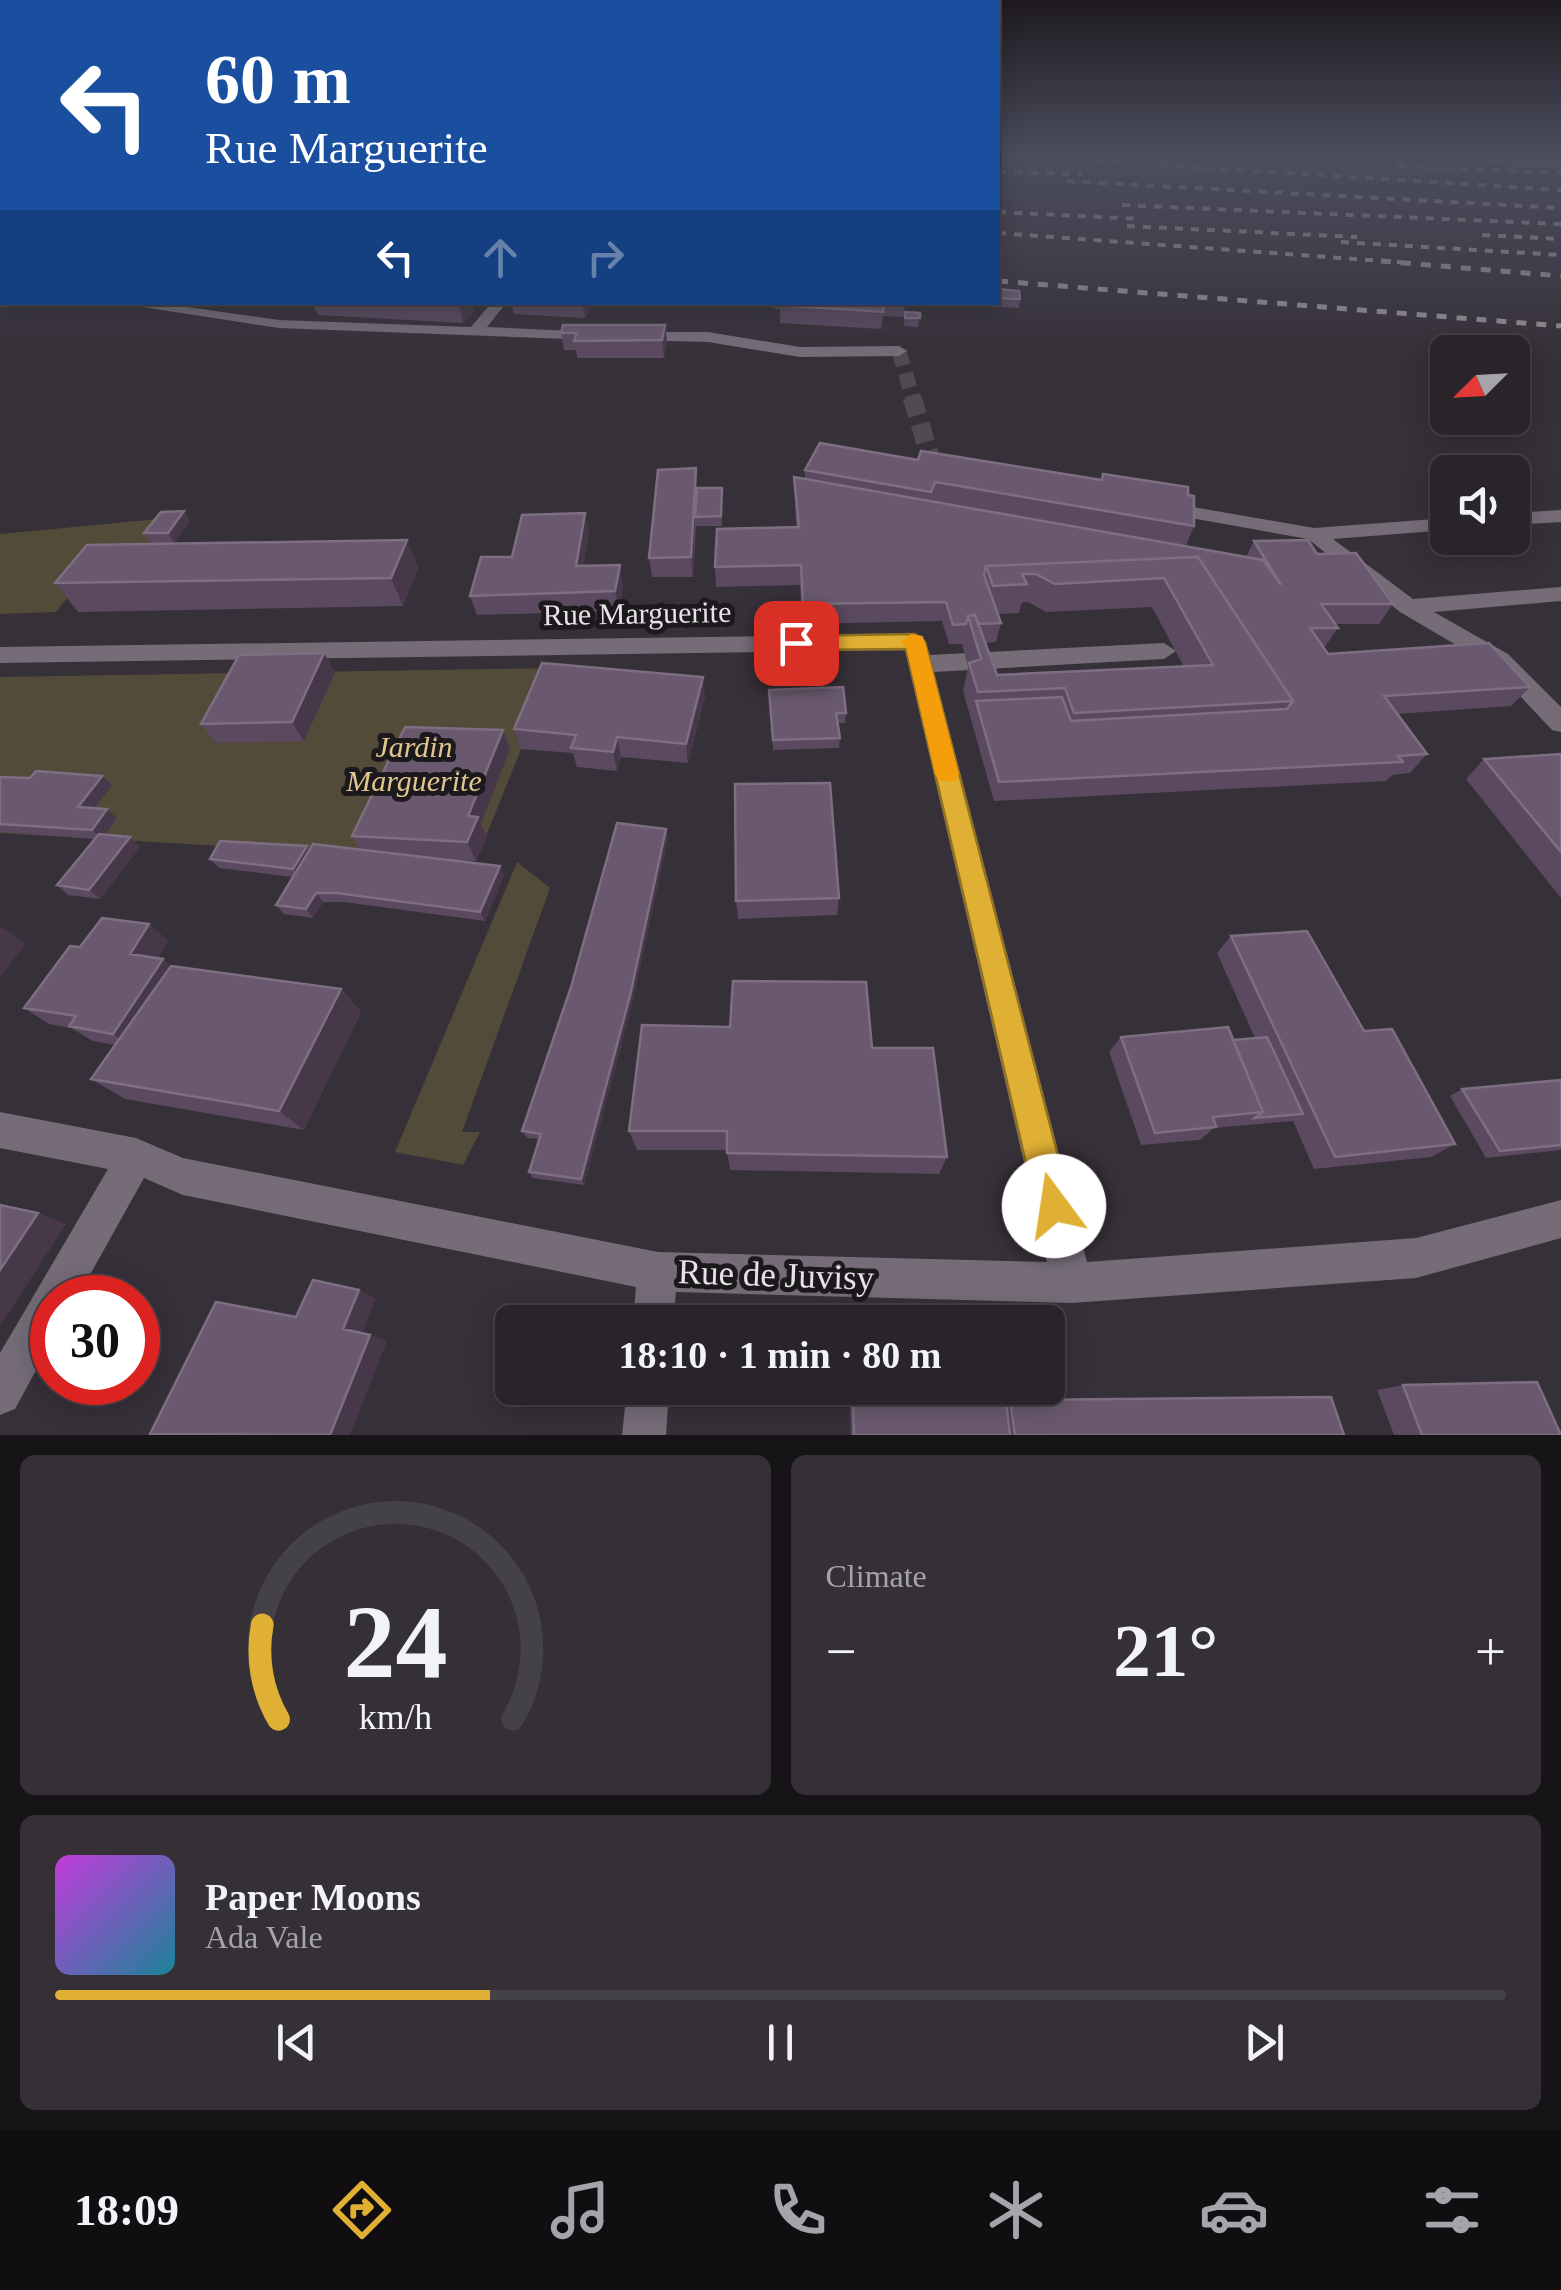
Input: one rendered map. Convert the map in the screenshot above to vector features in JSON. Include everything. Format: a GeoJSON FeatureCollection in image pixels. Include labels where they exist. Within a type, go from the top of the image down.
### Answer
{"type":"FeatureCollection","features":[{"type":"Feature","properties":{"kind":"street"},"geometry":{"type":"LineString","coordinates":[[138,305],[278,324],[708,337],[800,352],[900,351]]}},
{"type":"Feature","properties":{"kind":"street"},"geometry":{"type":"LineString","coordinates":[[278,324],[302,305]]}},
{"type":"Feature","properties":{"kind":"street"},"geometry":{"type":"LineString","coordinates":[[475,332],[498,305]]}},
{"type":"Feature","properties":{"kind":"street"},"geometry":{"type":"LineString","coordinates":[[1148,505],[1314,534],[1430,525]]}},
{"type":"Feature","properties":{"kind":"street"},"geometry":{"type":"LineString","coordinates":[[1530,518],[1561,516]]}},
{"type":"Feature","properties":{"kind":"street"},"geometry":{"type":"LineString","coordinates":[[1314,534],[1408,606],[1500,660],[1561,722]]}},
{"type":"Feature","properties":{"kind":"street"},"geometry":{"type":"LineString","coordinates":[[1408,606],[1561,594]]}},
{"type":"Feature","properties":{"kind":"street","name":"Rue Marguerite"},"geometry":{"type":"LineString","coordinates":[[0,655],[915,642],[920,664]]}},
{"type":"Feature","properties":{"kind":"street"},"geometry":{"type":"LineString","coordinates":[[1072,1283],[920,664],[1164,651]]}},
{"type":"Feature","properties":{"kind":"street","name":"Rue de Juvisy"},"geometry":{"type":"LineString","coordinates":[[0,1130],[136,1156],[183,1176],[658,1272],[1072,1283],[1416,1258],[1561,1219]]}},
{"type":"Feature","properties":{"kind":"street"},"geometry":{"type":"LineString","coordinates":[[68,1275],[136,1156]]}},
{"type":"Feature","properties":{"kind":"street"},"geometry":{"type":"LineString","coordinates":[[655,1305],[658,1272]]}},
{"type":"Feature","properties":{"kind":"street"},"geometry":{"type":"LineString","coordinates":[[0,1394],[30,1342]]}},
{"type":"Feature","properties":{"kind":"street"},"geometry":{"type":"LineString","coordinates":[[644,1435],[647,1405]]}},
{"type":"Feature","properties":{"kind":"green space"},"geometry":{"type":"Polygon","coordinates":[[[169,518],[148,545],[107,548],[56,612],[0,614],[0,534],[169,518]]]}},
{"type":"Feature","properties":{"kind":"green space","name":"Jardin Marguerite"},"geometry":{"type":"Polygon","coordinates":[[[554,668],[476,861],[0,833],[0,677],[554,668]]]}},
{"type":"Feature","properties":{"kind":"green space"},"geometry":{"type":"Polygon","coordinates":[[[517,862],[550,888],[462,1132],[480,1132],[463,1165],[395,1152],[517,862]]]}},
{"type":"Feature","properties":{"kind":"building"},"geometry":{"type":"Polygon","coordinates":[[[1000,289],[1019,291],[1020,299],[1000,298],[1000,289]]]}},
{"type":"Feature","properties":{"kind":"building"},"geometry":{"type":"Polygon","coordinates":[[[780,305],[884,305],[883,312],[780,305]]]}},
{"type":"Feature","properties":{"kind":"building"},"geometry":{"type":"Polygon","coordinates":[[[905,312],[920,313],[920,318],[905,318],[905,312]]]}},
{"type":"Feature","properties":{"kind":"building"},"geometry":{"type":"Polygon","coordinates":[[[563,325],[665,325],[662,340],[574,341],[577,333],[561,333],[563,325]]]}},
{"type":"Feature","properties":{"kind":"building"},"geometry":{"type":"Polygon","coordinates":[[[820,443],[918,460],[921,451],[1102,480],[1103,474],[1188,487],[1188,495],[1194,496],[1194,526],[935,482],[931,492],[805,470],[820,443]]]}},
{"type":"Feature","properties":{"kind":"building"},"geometry":{"type":"Polygon","coordinates":[[[696,468],[691,557],[649,558],[658,470],[696,468]]]}},
{"type":"Feature","properties":{"kind":"building"},"geometry":{"type":"Polygon","coordinates":[[[794,477],[1263,560],[1281,585],[1254,541],[1308,540],[1317,554],[1356,553],[1393,604],[1321,604],[1338,628],[1310,628],[1328,654],[1489,643],[1530,687],[1384,696],[1427,754],[1398,756],[1403,762],[999,782],[976,701],[1062,697],[1071,721],[1287,709],[1293,701],[1198,557],[986,566],[984,575],[1001,623],[978,624],[975,615],[968,616],[966,624],[953,625],[946,602],[803,604],[801,565],[715,567],[717,529],[799,527],[794,477]]]}},
{"type":"Feature","properties":{"kind":"building"},"geometry":{"type":"Polygon","coordinates":[[[697,488],[722,488],[721,516],[695,517],[697,488]]]}},
{"type":"Feature","properties":{"kind":"building"},"geometry":{"type":"Polygon","coordinates":[[[184,511],[168,533],[144,533],[161,512],[184,511]]]}},
{"type":"Feature","properties":{"kind":"building"},"geometry":{"type":"Polygon","coordinates":[[[585,513],[576,566],[620,565],[615,591],[470,596],[481,557],[512,557],[522,515],[585,513]]]}},
{"type":"Feature","properties":{"kind":"building"},"geometry":{"type":"Polygon","coordinates":[[[407,540],[391,578],[55,583],[87,545],[407,540]]]}},
{"type":"Feature","properties":{"kind":"building"},"geometry":{"type":"Polygon","coordinates":[[[1198,557],[1293,701],[1074,713],[1065,688],[978,692],[969,663],[981,659],[968,616],[975,615],[997,675],[1213,665],[1164,578],[1055,584],[1036,574],[1022,574],[1027,584],[993,586],[986,566],[1198,557]]]}},
{"type":"Feature","properties":{"kind":"building"},"geometry":{"type":"Polygon","coordinates":[[[324,653],[292,722],[201,724],[239,655],[324,653]]]}},
{"type":"Feature","properties":{"kind":"building"},"geometry":{"type":"Polygon","coordinates":[[[542,663],[703,677],[686,744],[617,737],[613,752],[571,748],[576,735],[514,729],[542,663]]]}},
{"type":"Feature","properties":{"kind":"building"},"geometry":{"type":"Polygon","coordinates":[[[843,687],[846,713],[836,713],[840,738],[773,740],[769,690],[843,687]]]}},
{"type":"Feature","properties":{"kind":"building"},"geometry":{"type":"Polygon","coordinates":[[[405,727],[503,730],[468,816],[478,817],[467,842],[352,836],[405,727]]]}},
{"type":"Feature","properties":{"kind":"building"},"geometry":{"type":"Polygon","coordinates":[[[1561,754],[1561,852],[1484,759],[1561,754]]]}},
{"type":"Feature","properties":{"kind":"building"},"geometry":{"type":"Polygon","coordinates":[[[36,771],[102,776],[78,807],[107,809],[92,830],[0,824],[0,777],[30,778],[36,771]]]}},
{"type":"Feature","properties":{"kind":"building"},"geometry":{"type":"Polygon","coordinates":[[[830,783],[839,898],[736,901],[735,784],[830,783]]]}},
{"type":"Feature","properties":{"kind":"building"},"geometry":{"type":"Polygon","coordinates":[[[617,823],[666,829],[630,996],[581,1179],[529,1172],[541,1134],[522,1131],[571,987],[617,823]]]}},
{"type":"Feature","properties":{"kind":"building"},"geometry":{"type":"Polygon","coordinates":[[[99,834],[130,837],[89,890],[57,885],[99,834]]]}},
{"type":"Feature","properties":{"kind":"building"},"geometry":{"type":"Polygon","coordinates":[[[220,841],[307,846],[293,869],[210,859],[220,841]]]}},
{"type":"Feature","properties":{"kind":"building"},"geometry":{"type":"Polygon","coordinates":[[[313,844],[500,866],[480,912],[337,893],[316,893],[306,909],[276,905],[313,844]]]}},
{"type":"Feature","properties":{"kind":"building"},"geometry":{"type":"Polygon","coordinates":[[[102,918],[149,924],[130,954],[163,959],[113,1034],[69,1026],[76,1016],[24,1008],[70,946],[80,947],[102,918]]]}},
{"type":"Feature","properties":{"kind":"building"},"geometry":{"type":"Polygon","coordinates":[[[1307,931],[1364,1031],[1392,1029],[1455,1144],[1335,1157],[1231,936],[1307,931]]]}},
{"type":"Feature","properties":{"kind":"building"},"geometry":{"type":"Polygon","coordinates":[[[171,966],[341,989],[279,1111],[91,1079],[171,966]]]}},
{"type":"Feature","properties":{"kind":"building"},"geometry":{"type":"Polygon","coordinates":[[[733,981],[866,982],[872,1048],[933,1048],[947,1157],[727,1153],[727,1131],[629,1131],[642,1025],[730,1027],[733,981]]]}},
{"type":"Feature","properties":{"kind":"building"},"geometry":{"type":"Polygon","coordinates":[[[1228,1027],[1263,1112],[1213,1117],[1216,1127],[1155,1133],[1121,1037],[1228,1027]]]}},
{"type":"Feature","properties":{"kind":"building"},"geometry":{"type":"Polygon","coordinates":[[[1267,1037],[1303,1114],[1255,1118],[1263,1112],[1233,1040],[1267,1037]]]}},
{"type":"Feature","properties":{"kind":"building"},"geometry":{"type":"Polygon","coordinates":[[[1561,1080],[1561,1145],[1500,1151],[1462,1089],[1561,1080]]]}},
{"type":"Feature","properties":{"kind":"building"},"geometry":{"type":"Polygon","coordinates":[[[0,1205],[38,1213],[0,1270],[0,1205]]]}},
{"type":"Feature","properties":{"kind":"building"},"geometry":{"type":"Polygon","coordinates":[[[313,1280],[359,1290],[343,1329],[370,1335],[330,1435],[150,1434],[216,1302],[296,1317],[313,1280]]]}},
{"type":"Feature","properties":{"kind":"building"},"geometry":{"type":"Polygon","coordinates":[[[1537,1382],[1561,1435],[1422,1435],[1403,1385],[1537,1382]]]}},
{"type":"Feature","properties":{"kind":"building"},"geometry":{"type":"Polygon","coordinates":[[[1331,1397],[1344,1435],[1015,1435],[1011,1405],[1065,1405],[1065,1399],[1331,1397]]]}},
{"type":"Feature","properties":{"kind":"building"},"geometry":{"type":"Polygon","coordinates":[[[853,1405],[1006,1405],[1010,1435],[854,1435],[853,1405]]]}},
{"type":"Feature","properties":{"kind":"tunnel"},"geometry":{"type":"LineString","coordinates":[[899,351],[913,399]]}},
{"type":"Feature","properties":{"kind":"tunnel"},"geometry":{"type":"LineString","coordinates":[[912,397],[936,477]]}},
{"type":"Feature","properties":{"kind":"railway"},"geometry":{"type":"LineString","coordinates":[[1514,222],[1561,224]]}},
{"type":"Feature","properties":{"kind":"railway"},"geometry":{"type":"LineString","coordinates":[[1127,226],[1357,237]]}},
{"type":"Feature","properties":{"kind":"railway"},"geometry":{"type":"LineString","coordinates":[[1000,233],[1410,263]]}},
{"type":"Feature","properties":{"kind":"railway"},"geometry":{"type":"LineString","coordinates":[[1482,235],[1561,239]]}},
{"type":"Feature","properties":{"kind":"railway"},"geometry":{"type":"LineString","coordinates":[[1341,242],[1561,255]]}},
{"type":"Feature","properties":{"kind":"railway"},"geometry":{"type":"LineString","coordinates":[[1381,261],[1561,276]]}},
{"type":"Feature","properties":{"kind":"railway"},"geometry":{"type":"LineString","coordinates":[[1000,281],[1561,326]]}},
{"type":"Feature","properties":{"kind":"slow traffic"},"geometry":{"type":"LineString","coordinates":[[911,642],[915,642],[947,774]]}},
{"type":"Feature","properties":{"kind":"route"},"geometry":{"type":"LineString","coordinates":[[796,643],[915,642],[1054,1206]]}}]}
